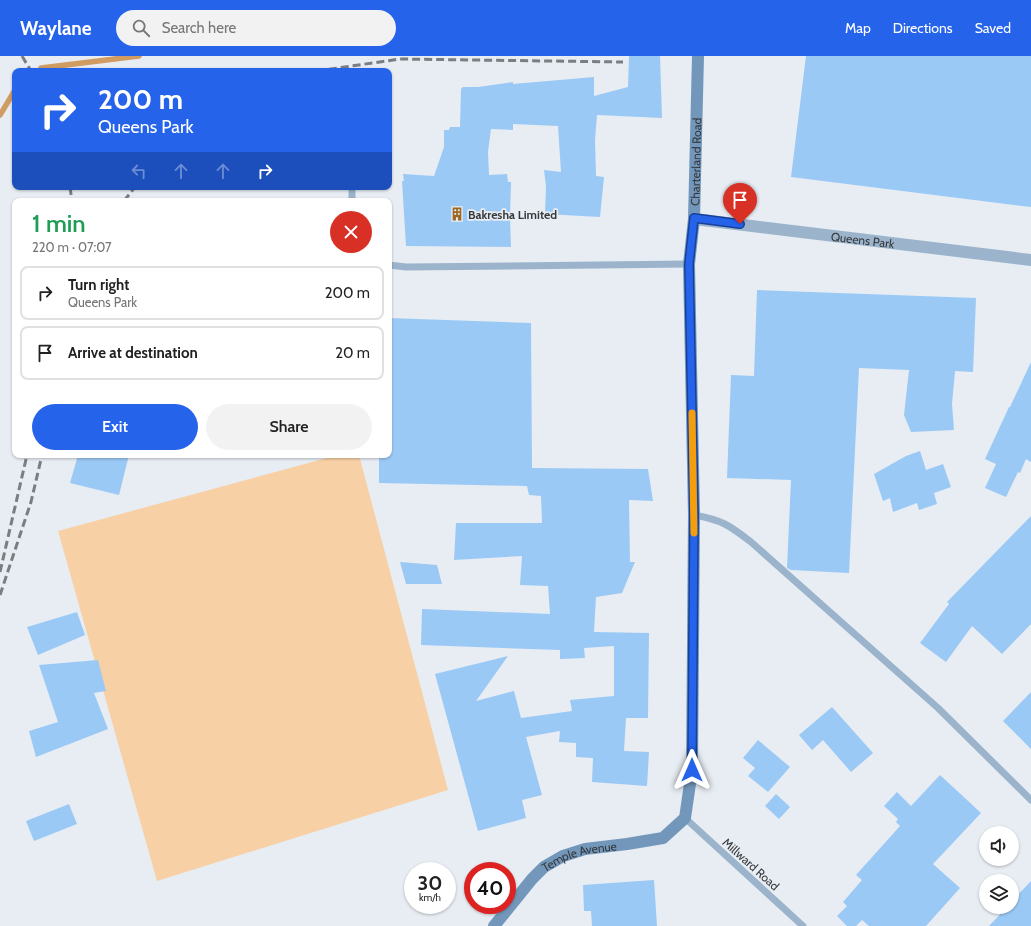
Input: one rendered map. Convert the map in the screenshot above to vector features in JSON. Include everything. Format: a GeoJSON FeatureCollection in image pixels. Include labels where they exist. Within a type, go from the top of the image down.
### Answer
{"type":"FeatureCollection","features":[{"type":"Feature","properties":{"kind":"street","name":"Charterland Road"},"geometry":{"type":"LineString","coordinates":[[684,818],[692,770],[694,515],[689,264],[694,218],[698,56]]}},
{"type":"Feature","properties":{"kind":"street","name":"Queens Park"},"geometry":{"type":"LineString","coordinates":[[694,218],[1031,260]]}},
{"type":"Feature","properties":{"kind":"street","name":"Temple Avenue"},"geometry":{"type":"LineString","coordinates":[[494,926],[532,879],[544,867],[562,856],[585,849],[663,838],[684,818]]}},
{"type":"Feature","properties":{"kind":"lane"},"geometry":{"type":"LineString","coordinates":[[392,265],[406,267],[689,264]]}},
{"type":"Feature","properties":{"kind":"lane"},"geometry":{"type":"LineString","coordinates":[[694,515],[715,519],[730,526],[751,542],[938,708],[1031,800]]}},
{"type":"Feature","properties":{"kind":"lane","name":"Millward Road"},"geometry":{"type":"LineString","coordinates":[[684,818],[803,926]]}},
{"type":"Feature","properties":{"kind":"shaded area"},"geometry":{"type":"Polygon","coordinates":[[[327,458],[360,458],[448,790],[157,881],[58,531],[327,458]]]}},
{"type":"Feature","properties":{"kind":"building"},"geometry":{"type":"Polygon","coordinates":[[[629,56],[660,56],[662,118],[597,115],[595,140],[596,176],[604,177],[600,217],[545,214],[546,186],[544,170],[561,172],[558,126],[513,124],[513,130],[491,129],[488,152],[489,175],[507,174],[508,182],[511,182],[511,247],[406,246],[402,181],[404,181],[403,174],[434,176],[444,147],[444,130],[449,130],[450,127],[460,127],[461,89],[463,87],[594,77],[594,96],[628,87],[629,56]]]}},
{"type":"Feature","properties":{"kind":"building"},"geometry":{"type":"Polygon","coordinates":[[[806,56],[1031,56],[1031,207],[791,177],[806,56]]]}},
{"type":"Feature","properties":{"kind":"building"},"geometry":{"type":"Polygon","coordinates":[[[757,290],[976,298],[973,372],[955,371],[952,404],[954,430],[911,432],[904,415],[909,370],[859,368],[849,573],[791,570],[787,568],[791,480],[727,478],[731,375],[754,376],[757,290]]]}},
{"type":"Feature","properties":{"kind":"building"},"geometry":{"type":"Polygon","coordinates":[[[392,318],[531,323],[532,468],[648,469],[653,501],[629,500],[630,562],[635,562],[622,593],[596,597],[594,632],[649,633],[648,718],[626,718],[624,751],[649,752],[647,786],[592,782],[593,758],[576,757],[576,743],[559,742],[560,731],[526,737],[542,795],[522,800],[526,818],[478,831],[435,674],[508,656],[476,701],[514,691],[521,718],[572,711],[570,700],[614,696],[614,646],[584,648],[585,658],[560,659],[560,650],[421,645],[422,609],[550,614],[548,586],[520,585],[522,556],[454,560],[456,523],[542,523],[541,496],[529,495],[527,486],[379,483],[379,458],[392,458],[392,318]]]}},
{"type":"Feature","properties":{"kind":"building"},"geometry":{"type":"Polygon","coordinates":[[[1031,362],[1031,462],[1026,459],[1020,473],[1018,472],[1006,497],[985,488],[996,464],[985,459],[1031,362]]]}},
{"type":"Feature","properties":{"kind":"building"},"geometry":{"type":"Polygon","coordinates":[[[920,451],[926,470],[943,464],[951,487],[934,493],[937,504],[919,510],[917,503],[893,512],[890,498],[883,501],[874,474],[906,456],[920,451]]]}},
{"type":"Feature","properties":{"kind":"building"},"geometry":{"type":"Polygon","coordinates":[[[77,458],[128,458],[119,495],[70,483],[77,458]]]}},
{"type":"Feature","properties":{"kind":"building"},"geometry":{"type":"Polygon","coordinates":[[[1031,516],[1031,624],[1002,654],[972,626],[946,662],[920,643],[949,604],[947,602],[1031,516]]]}},
{"type":"Feature","properties":{"kind":"building"},"geometry":{"type":"Polygon","coordinates":[[[400,562],[437,565],[442,584],[406,584],[400,562]]]}},
{"type":"Feature","properties":{"kind":"building"},"geometry":{"type":"Polygon","coordinates":[[[77,612],[85,635],[38,655],[27,627],[77,612]]]}},
{"type":"Feature","properties":{"kind":"building"},"geometry":{"type":"Polygon","coordinates":[[[98,660],[106,691],[94,693],[108,729],[36,757],[29,731],[58,722],[39,665],[98,660]]]}},
{"type":"Feature","properties":{"kind":"building"},"geometry":{"type":"Polygon","coordinates":[[[1031,692],[1031,749],[1003,721],[1031,692]]]}},
{"type":"Feature","properties":{"kind":"building"},"geometry":{"type":"Polygon","coordinates":[[[832,707],[873,753],[851,772],[823,740],[812,750],[799,735],[832,707]]]}},
{"type":"Feature","properties":{"kind":"building"},"geometry":{"type":"Polygon","coordinates":[[[758,740],[790,767],[768,792],[748,776],[755,768],[743,758],[758,740]]]}},
{"type":"Feature","properties":{"kind":"building"},"geometry":{"type":"Polygon","coordinates":[[[940,775],[981,813],[933,864],[960,888],[926,926],[869,926],[862,920],[856,926],[847,926],[837,916],[847,906],[843,902],[862,880],[856,875],[900,826],[896,822],[898,819],[884,806],[897,792],[911,806],[940,775]]]}},
{"type":"Feature","properties":{"kind":"building"},"geometry":{"type":"Polygon","coordinates":[[[776,794],[790,807],[779,819],[765,806],[776,794]]]}},
{"type":"Feature","properties":{"kind":"building"},"geometry":{"type":"Polygon","coordinates":[[[69,804],[77,824],[34,841],[26,821],[69,804]]]}},
{"type":"Feature","properties":{"kind":"building"},"geometry":{"type":"Polygon","coordinates":[[[654,880],[657,926],[592,926],[591,911],[584,911],[583,885],[654,880]]]}},
{"type":"Feature","properties":{"kind":"building"},"geometry":{"type":"Polygon","coordinates":[[[1031,881],[1031,926],[989,926],[1000,914],[1019,914],[1019,894],[1031,881]]]}},
{"type":"Feature","properties":{"kind":"waterway"},"geometry":{"type":"LineString","coordinates":[[41,68],[139,56]]}},
{"type":"Feature","properties":{"kind":"waterway"},"geometry":{"type":"LineString","coordinates":[[0,115],[12,95]]}},
{"type":"Feature","properties":{"kind":"railway"},"geometry":{"type":"LineString","coordinates":[[22,56],[29,68]]}},
{"type":"Feature","properties":{"kind":"railway"},"geometry":{"type":"LineString","coordinates":[[338,68],[400,59],[623,62]]}},
{"type":"Feature","properties":{"kind":"railway"},"geometry":{"type":"LineString","coordinates":[[70,190],[72,198]]}},
{"type":"Feature","properties":{"kind":"railway"},"geometry":{"type":"LineString","coordinates":[[126,198],[133,190]]}},
{"type":"Feature","properties":{"kind":"railway"},"geometry":{"type":"LineString","coordinates":[[0,572],[26,458]]}},
{"type":"Feature","properties":{"kind":"railway"},"geometry":{"type":"LineString","coordinates":[[0,595],[31,502],[41,458]]}},
{"type":"Feature","properties":{"kind":"slow traffic"},"geometry":{"type":"LineString","coordinates":[[692,413],[694,533]]}},
{"type":"Feature","properties":{"kind":"place","name":"Bakresha Limited"},"geometry":{"type":"Point","coordinates":[457,214]}},
{"type":"Feature","properties":{"kind":"route"},"geometry":{"type":"LineString","coordinates":[[692,770],[694,515],[689,264],[694,218],[740,224]]}}]}
